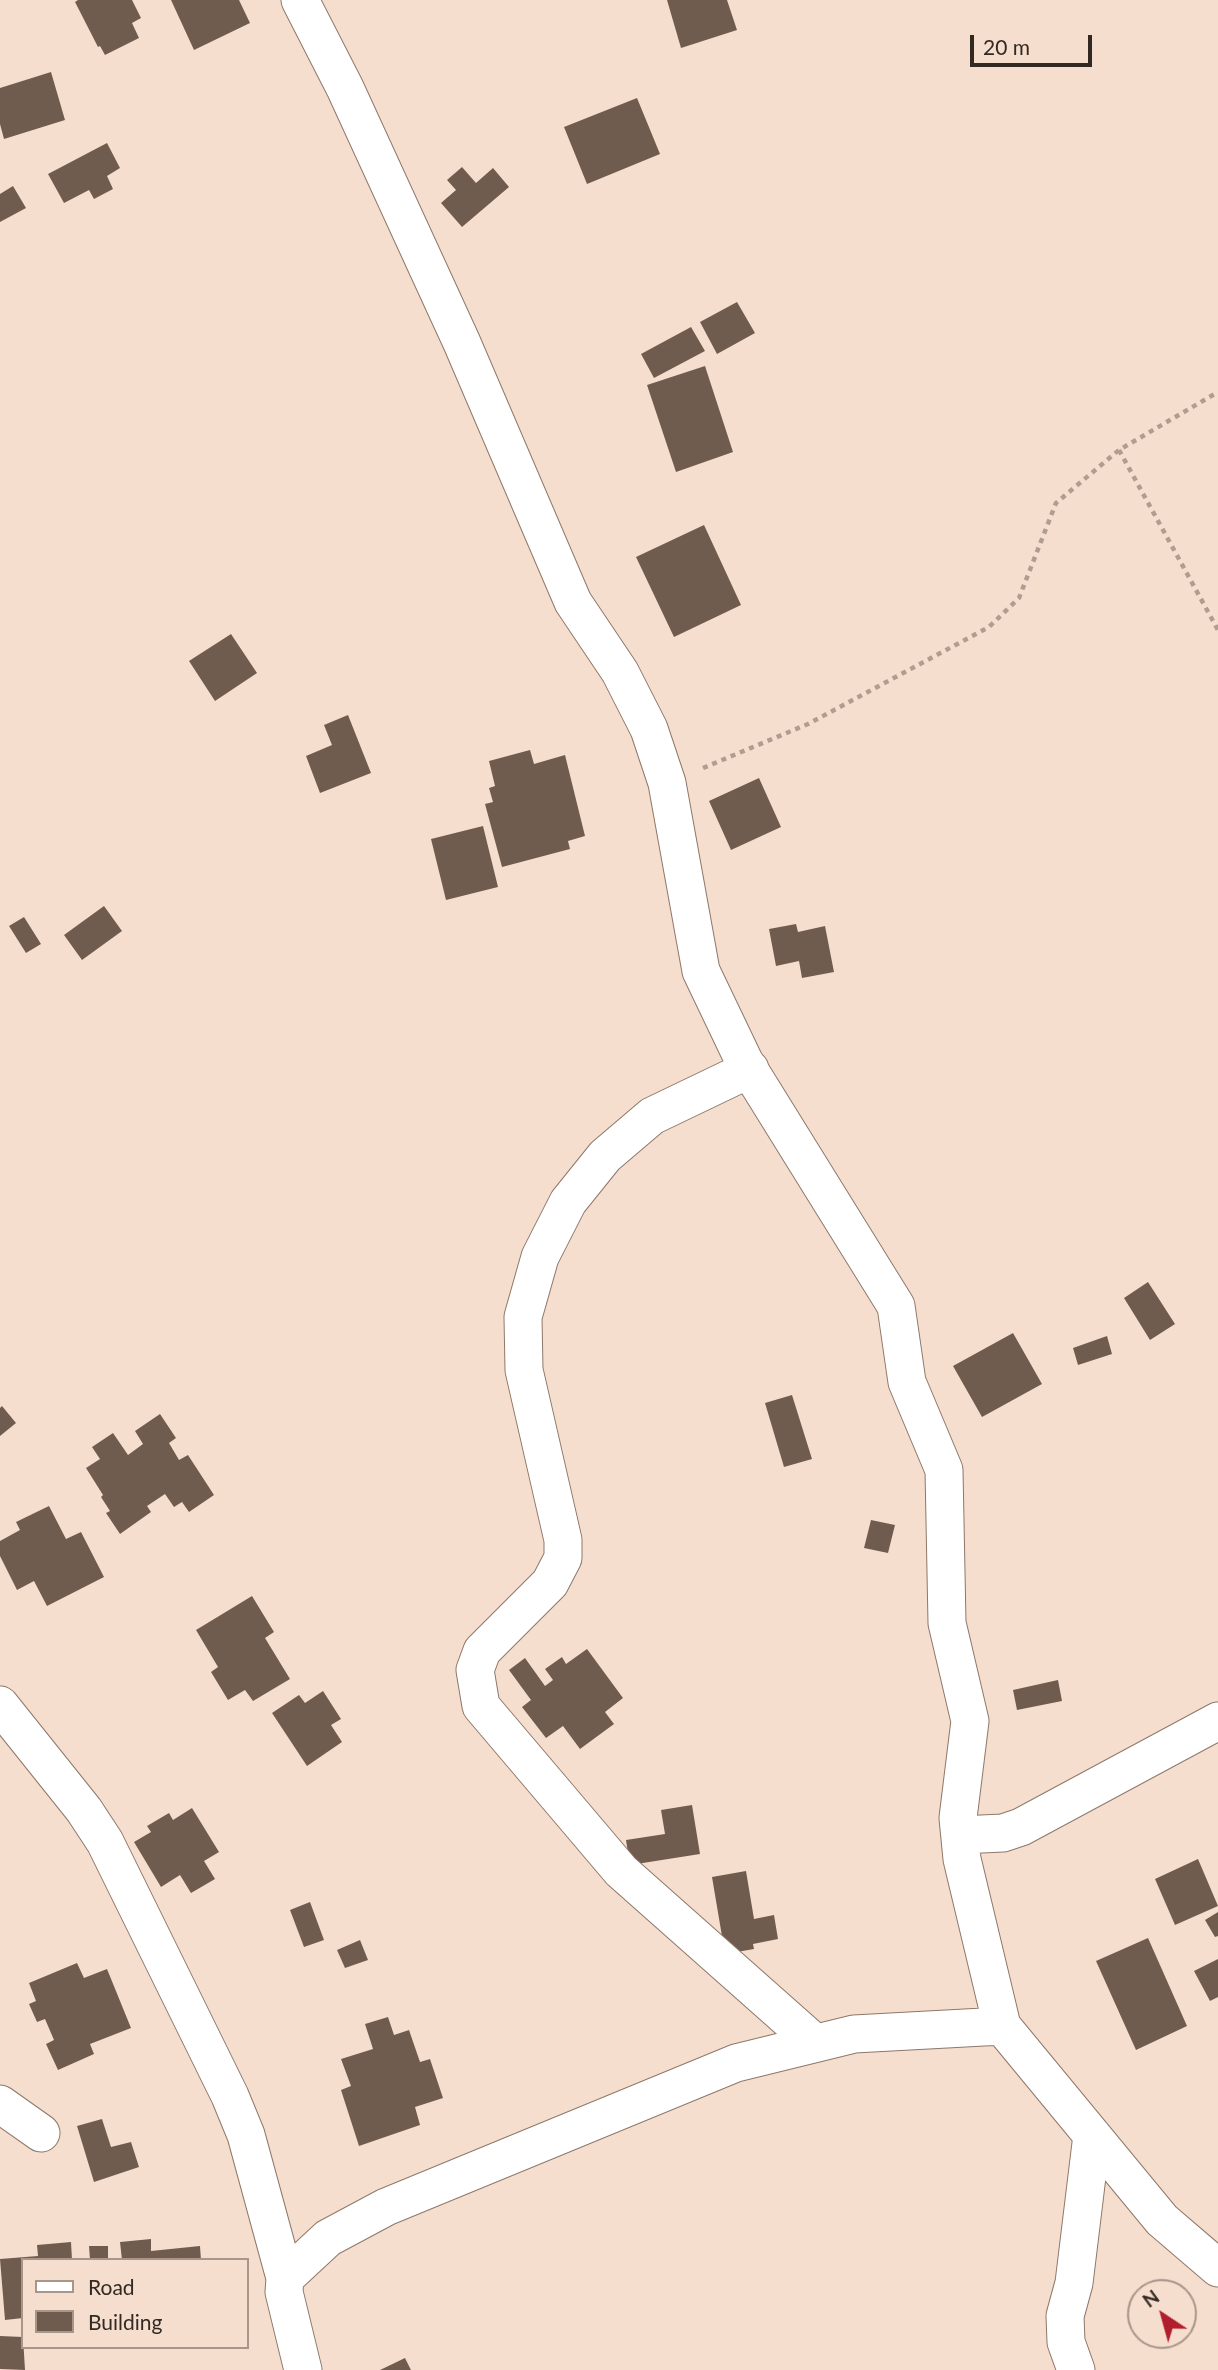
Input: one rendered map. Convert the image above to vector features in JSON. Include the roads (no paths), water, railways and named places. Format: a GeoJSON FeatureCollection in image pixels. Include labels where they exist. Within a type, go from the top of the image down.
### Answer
{"type":"FeatureCollection","features":[{"type":"Feature","properties":{"kind":"street"},"geometry":{"type":"LineString","coordinates":[[300,0],[345,88],[461,343],[573,602],[620,672],[649,729],[667,783],[695,952],[701,971],[750,1069],[896,1306],[908,1382],[944,1470],[947,1623],[970,1721],[958,1818],[988,1976],[1002,2026],[1162,2220],[1218,2268]]}},
{"type":"Feature","properties":{"kind":"street"},"geometry":{"type":"LineString","coordinates":[[750,1069],[652,1116],[605,1156],[568,1202],[540,1257],[523,1317],[524,1370],[564,1540],[563,1558],[550,1583],[482,1651],[475,1670],[481,1706],[621,1871],[815,2043]]}},
{"type":"Feature","properties":{"kind":"street"},"geometry":{"type":"LineString","coordinates":[[0,1705],[84,1810],[105,1842],[230,2096],[246,2135],[285,2278],[284,2292],[303,2370]]}},
{"type":"Feature","properties":{"kind":"street"},"geometry":{"type":"LineString","coordinates":[[960,1835],[1003,1833],[1021,1827],[1218,1721]]}},
{"type":"Feature","properties":{"kind":"street"},"geometry":{"type":"LineString","coordinates":[[285,2278],[328,2238],[386,2207],[736,2063],[853,2034],[1002,2026]]}},
{"type":"Feature","properties":{"kind":"street"},"geometry":{"type":"LineString","coordinates":[[0,2104],[40,2133]]}},
{"type":"Feature","properties":{"kind":"street"},"geometry":{"type":"LineString","coordinates":[[1076,2370],[1066,2342],[1065,2316],[1074,2283],[1092,2135]]}}]}
